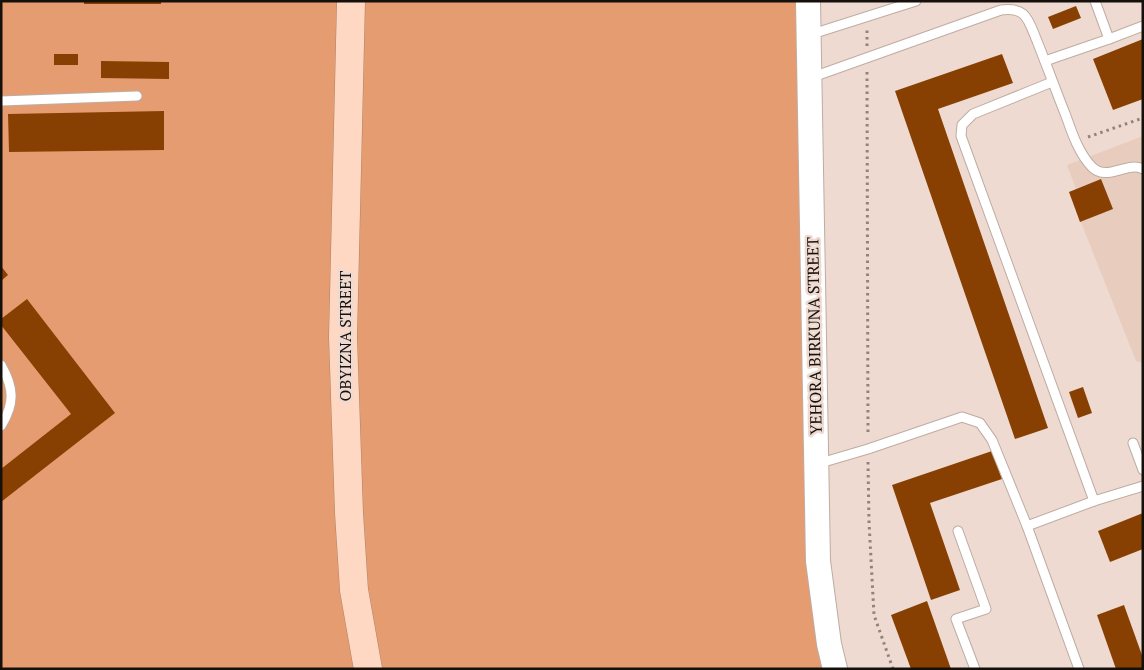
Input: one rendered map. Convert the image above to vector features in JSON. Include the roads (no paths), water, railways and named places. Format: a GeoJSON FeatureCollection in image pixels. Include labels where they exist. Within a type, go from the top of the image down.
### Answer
{"type":"FeatureCollection","features":[{"type":"Feature","properties":{"kind":"main road","name":"OBYIZNA STREET"},"geometry":{"type":"LineString","coordinates":[[351,1],[343,346],[349,513],[354,590],[368,669]]}},
{"type":"Feature","properties":{"kind":"street","name":"YEHORA BIRKUNA STREET"},"geometry":{"type":"LineString","coordinates":[[808,1],[818,561],[829,644],[835,669]]}},
{"type":"Feature","properties":{"kind":"lane"},"geometry":{"type":"LineString","coordinates":[[809,35],[916,1]]}},
{"type":"Feature","properties":{"kind":"lane"},"geometry":{"type":"LineString","coordinates":[[1096,1],[1109,39]]}},
{"type":"Feature","properties":{"kind":"lane"},"geometry":{"type":"LineString","coordinates":[[810,78],[1001,10],[1011,9],[1021,12],[1027,18],[1076,142],[1093,168],[1101,172],[1112,173],[1135,167],[1143,169]]}},
{"type":"Feature","properties":{"kind":"lane"},"geometry":{"type":"LineString","coordinates":[[1045,61],[1143,26]]}},
{"type":"Feature","properties":{"kind":"lane"},"geometry":{"type":"LineString","coordinates":[[1052,82],[973,114],[962,126],[961,136],[1094,501]]}},
{"type":"Feature","properties":{"kind":"lane"},"geometry":{"type":"LineString","coordinates":[[1,101],[137,96]]}},
{"type":"Feature","properties":{"kind":"lane"},"geometry":{"type":"LineString","coordinates":[[1,365],[9,381],[12,400],[7,416],[1,426]]}},
{"type":"Feature","properties":{"kind":"lane"},"geometry":{"type":"LineString","coordinates":[[817,464],[962,418],[980,423],[992,440],[1027,526],[1079,669]]}},
{"type":"Feature","properties":{"kind":"lane"},"geometry":{"type":"LineString","coordinates":[[1133,443],[1143,470]]}},
{"type":"Feature","properties":{"kind":"lane"},"geometry":{"type":"LineString","coordinates":[[1027,526],[1094,501],[1143,486]]}},
{"type":"Feature","properties":{"kind":"lane"},"geometry":{"type":"LineString","coordinates":[[958,531],[986,609],[956,619],[975,669]]}}]}
